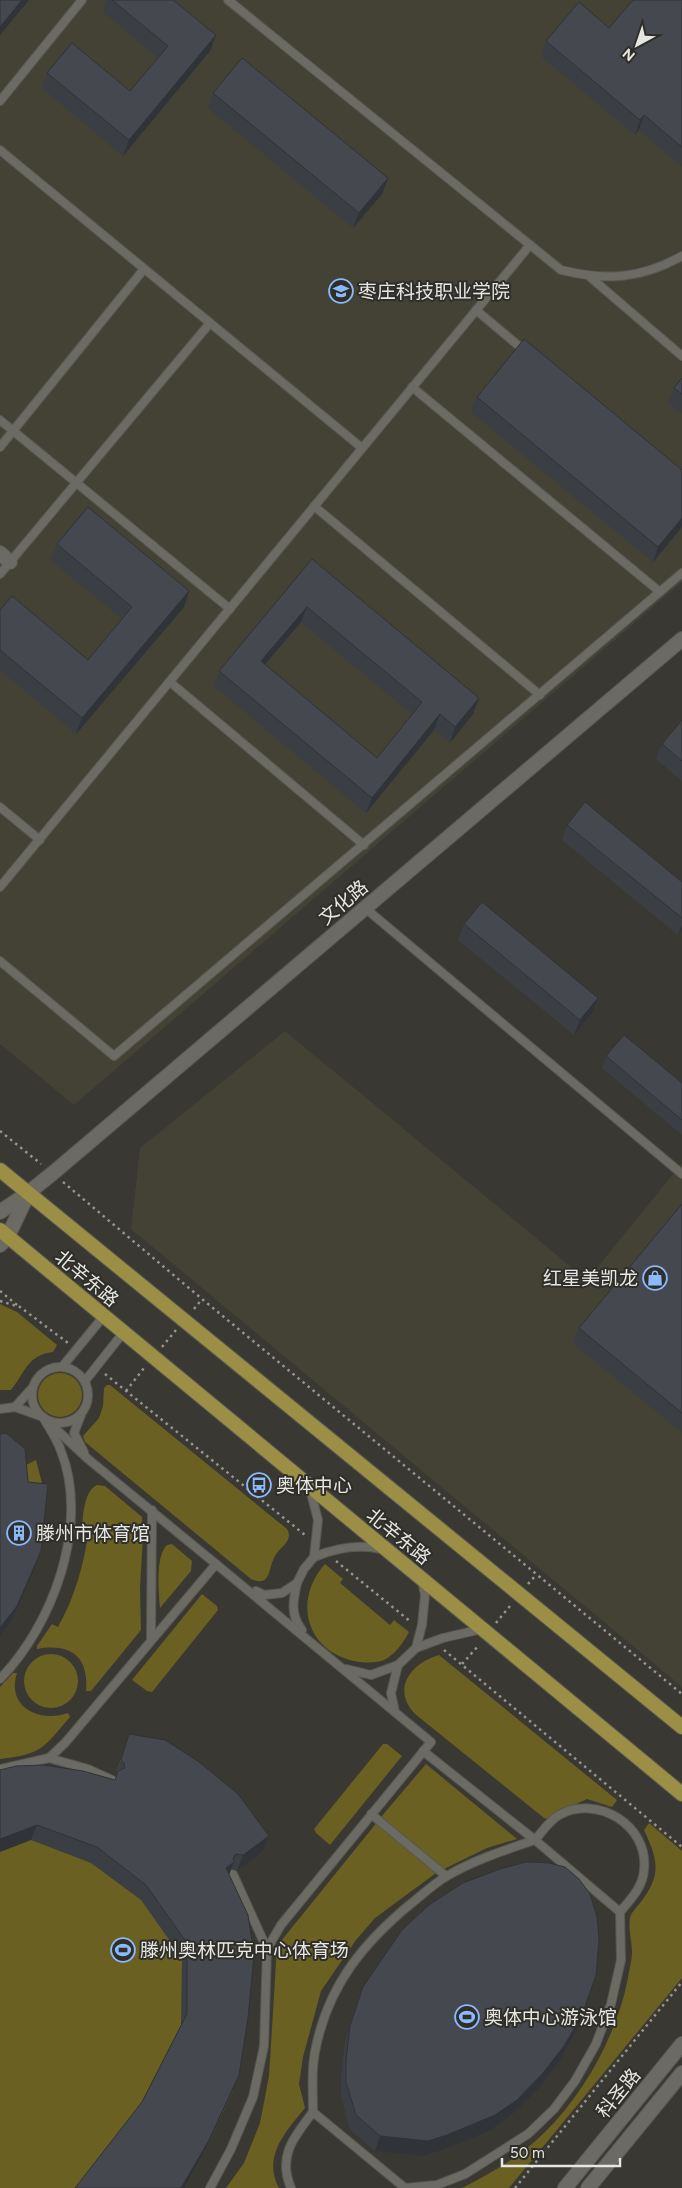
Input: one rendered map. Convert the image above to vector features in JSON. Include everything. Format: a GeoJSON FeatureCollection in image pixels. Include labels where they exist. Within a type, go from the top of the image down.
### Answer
{"type":"FeatureCollection","features":[{"type":"Feature","properties":{"kind":"main road","name":"北辛东路"},"geometry":{"type":"LineString","coordinates":[[0,1170],[682,1727]]}},
{"type":"Feature","properties":{"kind":"main road","name":"北辛东路"},"geometry":{"type":"LineString","coordinates":[[3,1237],[104,1317],[682,1794]]}},
{"type":"Feature","properties":{"kind":"street","name":"文化路"},"geometry":{"type":"LineString","coordinates":[[0,1212],[53,1173],[682,638]]}},
{"type":"Feature","properties":{"kind":"street","name":"文化路"},"geometry":{"type":"LineString","coordinates":[[3,1237],[28,1193]]}},
{"type":"Feature","properties":{"kind":"street","name":"科圣路"},"geometry":{"type":"LineString","coordinates":[[565,2188],[682,2044]]}},
{"type":"Feature","properties":{"kind":"street","name":"科圣路"},"geometry":{"type":"LineString","coordinates":[[588,2188],[682,2074]]}},
{"type":"Feature","properties":{"kind":"lane"},"geometry":{"type":"LineString","coordinates":[[0,101],[82,0]]}},
{"type":"Feature","properties":{"kind":"lane"},"geometry":{"type":"LineString","coordinates":[[228,0],[561,270],[590,278],[642,274],[682,256]]}},
{"type":"Feature","properties":{"kind":"lane"},"geometry":{"type":"LineString","coordinates":[[0,150],[362,448]]}},
{"type":"Feature","properties":{"kind":"lane"},"geometry":{"type":"LineString","coordinates":[[0,887],[530,245]]}},
{"type":"Feature","properties":{"kind":"lane"},"geometry":{"type":"LineString","coordinates":[[0,447],[144,269]]}},
{"type":"Feature","properties":{"kind":"lane"},"geometry":{"type":"LineString","coordinates":[[590,278],[682,356]]}},
{"type":"Feature","properties":{"kind":"lane"},"geometry":{"type":"LineString","coordinates":[[476,310],[529,354]]}},
{"type":"Feature","properties":{"kind":"lane"},"geometry":{"type":"LineString","coordinates":[[0,574],[5,557],[76,483],[210,323]]}},
{"type":"Feature","properties":{"kind":"lane"},"geometry":{"type":"LineString","coordinates":[[412,387],[660,592]]}},
{"type":"Feature","properties":{"kind":"lane"},"geometry":{"type":"LineString","coordinates":[[0,420],[230,609]]}},
{"type":"Feature","properties":{"kind":"lane"},"geometry":{"type":"LineString","coordinates":[[314,506],[540,695]]}},
{"type":"Feature","properties":{"kind":"lane"},"geometry":{"type":"LineString","coordinates":[[0,961],[114,1056],[682,573]]}},
{"type":"Feature","properties":{"kind":"lane"},"geometry":{"type":"LineString","coordinates":[[170,682],[364,845]]}},
{"type":"Feature","properties":{"kind":"lane"},"geometry":{"type":"LineString","coordinates":[[0,807],[40,840]]}},
{"type":"Feature","properties":{"kind":"lane"},"geometry":{"type":"LineString","coordinates":[[365,908],[682,1174]]}},
{"type":"Feature","properties":{"kind":"lane"},"geometry":{"type":"LineString","coordinates":[[62,1367],[104,1317]]}},
{"type":"Feature","properties":{"kind":"lane"},"geometry":{"type":"LineString","coordinates":[[85,1381],[123,1333]]}},
{"type":"Feature","properties":{"kind":"lane"},"geometry":{"type":"LineString","coordinates":[[15,1407],[33,1387],[37,1378],[44,1372],[62,1367],[72,1369],[85,1381],[88,1399],[74,1433],[88,1459]]}},
{"type":"Feature","properties":{"kind":"lane"},"geometry":{"type":"LineString","coordinates":[[33,1387],[32,1397],[34,1406],[43,1417],[88,1459],[240,1582],[431,1742],[281,1925],[267,1949]]}},
{"type":"Feature","properties":{"kind":"lane"},"geometry":{"type":"LineString","coordinates":[[0,1409],[15,1407],[56,1423],[65,1423],[81,1415]]}},
{"type":"Feature","properties":{"kind":"lane"},"geometry":{"type":"LineString","coordinates":[[0,1679],[17,1662],[36,1633],[55,1595],[66,1549],[71,1511],[69,1478],[61,1450],[43,1417]]}},
{"type":"Feature","properties":{"kind":"lane"},"geometry":{"type":"LineString","coordinates":[[310,1487],[318,1520],[314,1557]]}},
{"type":"Feature","properties":{"kind":"lane"},"geometry":{"type":"LineString","coordinates":[[151,1639],[152,1510]]}},
{"type":"Feature","properties":{"kind":"lane"},"geometry":{"type":"LineString","coordinates":[[313,1643],[294,1618],[292,1600],[304,1569],[314,1557],[326,1552],[365,1545],[386,1550]]}},
{"type":"Feature","properties":{"kind":"lane"},"geometry":{"type":"LineString","coordinates":[[49,1758],[66,1743],[151,1639],[216,1564]]}},
{"type":"Feature","properties":{"kind":"lane"},"geometry":{"type":"LineString","coordinates":[[416,1648],[421,1630],[425,1595],[421,1578]]}},
{"type":"Feature","properties":{"kind":"lane"},"geometry":{"type":"LineString","coordinates":[[240,1582],[264,1595],[282,1593],[297,1583]]}},
{"type":"Feature","properties":{"kind":"lane"},"geometry":{"type":"LineString","coordinates":[[344,1669],[371,1675],[398,1665],[416,1648],[443,1638],[485,1632]]}},
{"type":"Feature","properties":{"kind":"lane"},"geometry":{"type":"LineString","coordinates":[[395,1712],[391,1693],[398,1665]]}},
{"type":"Feature","properties":{"kind":"lane"},"geometry":{"type":"LineString","coordinates":[[423,1751],[535,1840],[620,1912]]}},
{"type":"Feature","properties":{"kind":"lane"},"geometry":{"type":"LineString","coordinates":[[0,1769],[49,1758],[88,1769],[114,1781]]}},
{"type":"Feature","properties":{"kind":"lane"},"geometry":{"type":"LineString","coordinates":[[291,2188],[287,2166],[288,2148],[313,2112],[313,2076],[316,2048],[326,2012],[344,1974],[368,1943],[395,1916],[446,1876],[486,1857],[535,1840],[557,1816],[571,1810],[588,1808],[606,1811],[621,1819],[635,1834],[643,1851],[644,1870],[633,1897],[620,1912],[621,1960],[611,2004],[596,2044],[575,2081],[554,2109],[528,2134],[465,2174],[437,2184],[405,2188],[313,2112]]}},
{"type":"Feature","properties":{"kind":"lane"},"geometry":{"type":"LineString","coordinates":[[371,1814],[446,1876]]}},
{"type":"Feature","properties":{"kind":"lane"},"geometry":{"type":"LineString","coordinates":[[210,2188],[231,2149],[253,2097],[264,2046],[267,1949],[233,1874]]}},
{"type":"Feature","properties":{"kind":"path"},"geometry":{"type":"LineString","coordinates":[[0,1131],[682,1694]]}},
{"type":"Feature","properties":{"kind":"path"},"geometry":{"type":"LineString","coordinates":[[0,1291],[76,1350]]}},
{"type":"Feature","properties":{"kind":"path"},"geometry":{"type":"LineString","coordinates":[[0,1301],[20,1307]]}},
{"type":"Feature","properties":{"kind":"path"},"geometry":{"type":"LineString","coordinates":[[96,1366],[316,1544]]}},
{"type":"Feature","properties":{"kind":"path"},"geometry":{"type":"LineString","coordinates":[[326,1552],[421,1630]]}},
{"type":"Feature","properties":{"kind":"path"},"geometry":{"type":"LineString","coordinates":[[462,1664],[485,1632],[536,1575]]}},
{"type":"Feature","properties":{"kind":"path"},"geometry":{"type":"LineString","coordinates":[[436,1642],[682,1847]]}},
{"type":"Feature","properties":{"kind":"path"},"geometry":{"type":"LineString","coordinates":[[515,2188],[682,1982]]}},
{"type":"Feature","properties":{"kind":"shaded area","name":"枣庄科技职业学院"},"geometry":{"type":"Polygon","coordinates":[[[0,0],[682,0],[682,582],[74,1105],[0,1044],[0,0]]]}},
{"type":"Feature","properties":{"kind":"shaded area"},"geometry":{"type":"Polygon","coordinates":[[[285,1031],[587,1280],[682,1163],[682,1687],[131,1229],[140,1148],[285,1031]]]}},
{"type":"Feature","properties":{"kind":"shaded area"},"geometry":{"type":"Polygon","coordinates":[[[0,1304],[17,1312],[57,1345],[53,1352],[37,1357],[32,1361],[11,1390],[0,1390],[0,1304]]]}},
{"type":"Feature","properties":{"kind":"shaded area"},"geometry":{"type":"Polygon","coordinates":[[[60,1373],[72,1377],[78,1383],[82,1395],[78,1407],[72,1413],[60,1417],[48,1413],[42,1407],[38,1395],[42,1383],[48,1377],[60,1373]]]}},
{"type":"Feature","properties":{"kind":"shaded area"},"geometry":{"type":"Polygon","coordinates":[[[110,1385],[287,1529],[289,1533],[288,1540],[275,1556],[266,1579],[258,1581],[251,1579],[85,1442],[83,1436],[99,1418],[103,1406],[104,1388],[110,1385]]]}},
{"type":"Feature","properties":{"kind":"shaded area"},"geometry":{"type":"Polygon","coordinates":[[[36,1460],[43,1487],[22,1498],[20,1468],[36,1460]]]}},
{"type":"Feature","properties":{"kind":"shaded area"},"geometry":{"type":"Polygon","coordinates":[[[97,1485],[105,1486],[142,1517],[141,1630],[91,1691],[86,1691],[84,1669],[81,1661],[75,1655],[68,1650],[59,1648],[37,1649],[37,1646],[52,1624],[58,1627],[74,1592],[89,1529],[82,1528],[85,1504],[89,1492],[97,1485]]]}},
{"type":"Feature","properties":{"kind":"shaded area"},"geometry":{"type":"Polygon","coordinates":[[[172,1544],[192,1561],[191,1571],[160,1608],[159,1566],[163,1550],[167,1545],[172,1544]]]}},
{"type":"Feature","properties":{"kind":"shaded area"},"geometry":{"type":"Polygon","coordinates":[[[325,1564],[343,1579],[340,1583],[390,1625],[394,1620],[409,1632],[405,1640],[386,1659],[366,1663],[342,1657],[328,1649],[317,1638],[310,1625],[307,1610],[309,1594],[315,1579],[325,1564]]]}},
{"type":"Feature","properties":{"kind":"shaded area"},"geometry":{"type":"Polygon","coordinates":[[[202,1594],[217,1606],[218,1610],[152,1692],[147,1691],[132,1680],[202,1594]]]}},
{"type":"Feature","properties":{"kind":"shaded area"},"geometry":{"type":"Polygon","coordinates":[[[46,1654],[56,1654],[66,1658],[74,1666],[78,1681],[74,1696],[66,1704],[56,1708],[46,1708],[36,1704],[28,1696],[24,1686],[24,1676],[28,1666],[36,1658],[46,1654]]]}},
{"type":"Feature","properties":{"kind":"shaded area"},"geometry":{"type":"Polygon","coordinates":[[[439,1655],[617,1800],[612,1807],[587,1799],[548,1819],[544,1818],[415,1714],[408,1705],[405,1695],[405,1686],[408,1678],[420,1664],[439,1655]]]}},
{"type":"Feature","properties":{"kind":"shaded area"},"geometry":{"type":"Polygon","coordinates":[[[13,1673],[17,1673],[16,1695],[28,1710],[46,1716],[68,1713],[70,1717],[41,1748],[25,1755],[0,1759],[0,1687],[13,1673]]]}},
{"type":"Feature","properties":{"kind":"shaded area"},"geometry":{"type":"Polygon","coordinates":[[[383,1744],[387,1744],[402,1756],[330,1845],[314,1829],[383,1744]]]}},
{"type":"Feature","properties":{"kind":"shaded area","name":"滕州奥林匹克中心体育场"},"geometry":{"type":"Polygon","coordinates":[[[124,1749],[263,1851],[221,1883],[233,2091],[185,2188],[0,2188],[0,1784],[110,1795],[124,1749]]]}},
{"type":"Feature","properties":{"kind":"shaded area"},"geometry":{"type":"Polygon","coordinates":[[[426,1764],[517,1839],[487,1848],[444,1869],[381,1817],[426,1764]]]}},
{"type":"Feature","properties":{"kind":"shaded area"},"geometry":{"type":"Polygon","coordinates":[[[378,1821],[436,1873],[375,1918],[356,1940],[321,1991],[303,2057],[299,2084],[305,2108],[284,2135],[275,2155],[274,2177],[279,2188],[226,2188],[244,2163],[260,2123],[269,2076],[277,1946],[378,1821]]]}},
{"type":"Feature","properties":{"kind":"shaded area"},"geometry":{"type":"Polygon","coordinates":[[[649,1823],[682,1851],[682,1978],[509,2188],[462,2188],[505,2164],[544,2133],[573,2100],[597,2062],[616,2020],[628,1978],[632,1955],[629,1927],[631,1916],[649,1890],[655,1873],[656,1865],[652,1849],[644,1830],[649,1823]]]}},
{"type":"Feature","properties":{"kind":"building"},"geometry":{"type":"Polygon","coordinates":[[[0,0],[22,0],[0,27],[0,0]]]}},
{"type":"Feature","properties":{"kind":"building"},"geometry":{"type":"Polygon","coordinates":[[[112,0],[173,0],[216,35],[129,140],[47,73],[72,43],[130,91],[168,46],[112,0]]]}},
{"type":"Feature","properties":{"kind":"building"},"geometry":{"type":"Polygon","coordinates":[[[633,0],[682,0],[682,147],[644,115],[640,120],[546,41],[579,2],[609,28],[633,0]]]}},
{"type":"Feature","properties":{"kind":"building"},"geometry":{"type":"Polygon","coordinates":[[[242,58],[388,178],[359,213],[213,93],[242,58]]]}},
{"type":"Feature","properties":{"kind":"building"},"geometry":{"type":"Polygon","coordinates":[[[524,339],[682,470],[682,518],[658,547],[477,397],[524,339]]]}},
{"type":"Feature","properties":{"kind":"building"},"geometry":{"type":"Polygon","coordinates":[[[682,378],[682,394],[674,388],[682,378]]]}},
{"type":"Feature","properties":{"kind":"building"},"geometry":{"type":"Polygon","coordinates":[[[88,507],[189,591],[82,718],[0,650],[0,610],[12,596],[88,660],[132,607],[57,544],[88,507]]]}},
{"type":"Feature","properties":{"kind":"building"},"geometry":{"type":"Polygon","coordinates":[[[312,559],[479,698],[455,727],[440,714],[372,798],[219,671],[312,559]],[[307,607],[261,661],[377,758],[422,702],[307,607]]]}},
{"type":"Feature","properties":{"kind":"building"},"geometry":{"type":"Polygon","coordinates":[[[682,720],[682,761],[662,744],[682,720]]]}},
{"type":"Feature","properties":{"kind":"building"},"geometry":{"type":"Polygon","coordinates":[[[585,802],[682,882],[682,918],[567,825],[585,802]]]}},
{"type":"Feature","properties":{"kind":"building"},"geometry":{"type":"Polygon","coordinates":[[[482,902],[598,998],[580,1020],[464,924],[482,902]]]}},
{"type":"Feature","properties":{"kind":"building"},"geometry":{"type":"Polygon","coordinates":[[[624,1035],[682,1083],[682,1120],[606,1056],[624,1035]]]}},
{"type":"Feature","properties":{"kind":"building","name":"红星美凯龙"},"geometry":{"type":"Polygon","coordinates":[[[682,1204],[682,1413],[579,1328],[682,1204]]]}},
{"type":"Feature","properties":{"kind":"building","name":"滕州市体育馆"},"geometry":{"type":"Polygon","coordinates":[[[6,1433],[25,1449],[28,1482],[48,1484],[41,1551],[17,1606],[0,1628],[0,1434],[6,1433]]]}},
{"type":"Feature","properties":{"kind":"building"},"geometry":{"type":"Polygon","coordinates":[[[129,1734],[165,1740],[199,1762],[238,1794],[269,1836],[243,1855],[236,1854],[233,1858],[234,1862],[226,1868],[248,1915],[254,1955],[248,2018],[239,2075],[208,2142],[181,2188],[75,2188],[142,2102],[187,2014],[187,1943],[146,1885],[97,1847],[37,1825],[0,1839],[0,1770],[16,1766],[43,1765],[83,1771],[115,1780],[118,1771],[125,1768],[121,1760],[129,1734]]]}},
{"type":"Feature","properties":{"kind":"building","name":"奥体中心游泳馆"},"geometry":{"type":"Polygon","coordinates":[[[526,1862],[549,1863],[565,1867],[579,1879],[590,1894],[597,1917],[599,1939],[596,1975],[582,2015],[564,2046],[543,2073],[517,2100],[495,2115],[428,2141],[380,2136],[356,2115],[346,2082],[346,2060],[350,2026],[363,1987],[402,1930],[429,1905],[463,1883],[500,1869],[526,1862]]]}},
{"type":"Feature","properties":{"kind":"place","name":"枣庄科技职业学院"},"geometry":{"type":"Point","coordinates":[341,291]}},
{"type":"Feature","properties":{"kind":"place","name":"红星美凯龙"},"geometry":{"type":"Point","coordinates":[655,1278]}},
{"type":"Feature","properties":{"kind":"place","name":"奥体中心"},"geometry":{"type":"Point","coordinates":[259,1485]}},
{"type":"Feature","properties":{"kind":"place","name":"滕州市体育馆"},"geometry":{"type":"Point","coordinates":[19,1533]}},
{"type":"Feature","properties":{"kind":"place","name":"滕州奥林匹克中心体育场"},"geometry":{"type":"Point","coordinates":[123,1950]}},
{"type":"Feature","properties":{"kind":"place","name":"奥体中心游泳馆"},"geometry":{"type":"Point","coordinates":[467,2017]}}]}
